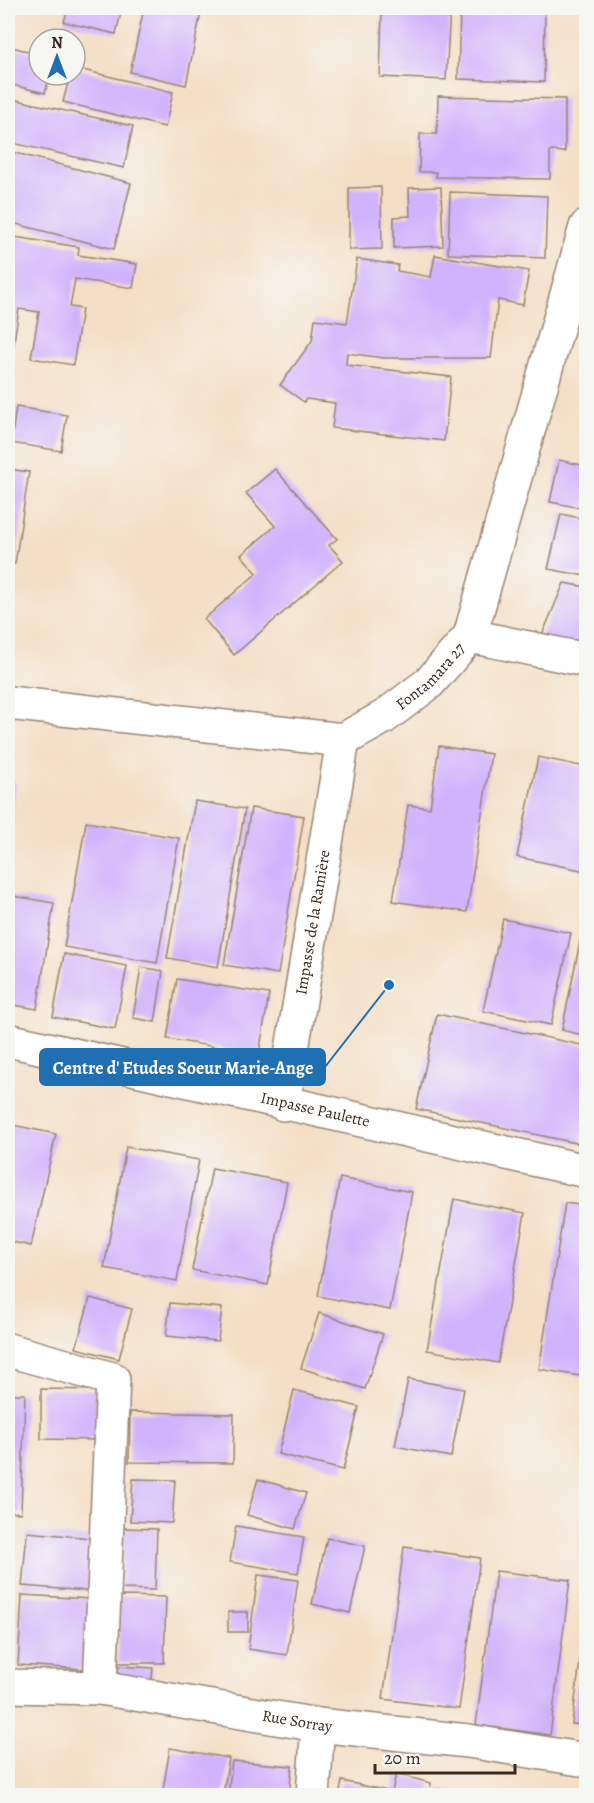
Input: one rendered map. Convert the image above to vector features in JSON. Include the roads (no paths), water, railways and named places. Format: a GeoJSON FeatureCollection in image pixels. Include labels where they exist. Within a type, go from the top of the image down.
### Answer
{"type":"FeatureCollection","features":[{"type":"Feature","properties":{"kind":"street","name":"Fontamara 27"},"geometry":{"type":"LineString","coordinates":[[343,740],[384,717],[429,683],[470,636],[586,227]]}},
{"type":"Feature","properties":{"kind":"street"},"geometry":{"type":"LineString","coordinates":[[470,636],[586,660]]}},
{"type":"Feature","properties":{"kind":"street"},"geometry":{"type":"LineString","coordinates":[[8,704],[343,740]]}},
{"type":"Feature","properties":{"kind":"street","name":"Impasse de la Ramière"},"geometry":{"type":"LineString","coordinates":[[284,1104],[343,740]]}},
{"type":"Feature","properties":{"kind":"street","name":"Impasse Paulette"},"geometry":{"type":"LineString","coordinates":[[8,1040],[586,1171]]}},
{"type":"Feature","properties":{"kind":"street"},"geometry":{"type":"LineString","coordinates":[[8,1350],[113,1379],[100,1688]]}},
{"type":"Feature","properties":{"kind":"street","name":"Rue Sorray"},"geometry":{"type":"LineString","coordinates":[[8,1686],[100,1688],[318,1725],[468,1741],[586,1760]]}},
{"type":"Feature","properties":{"kind":"street"},"geometry":{"type":"LineString","coordinates":[[313,1796],[318,1725]]}},
{"type":"Feature","properties":{"kind":"place","name":"Centre d' Etudes Soeur Marie-Ange"},"geometry":{"type":"Point","coordinates":[389,985]}}]}
